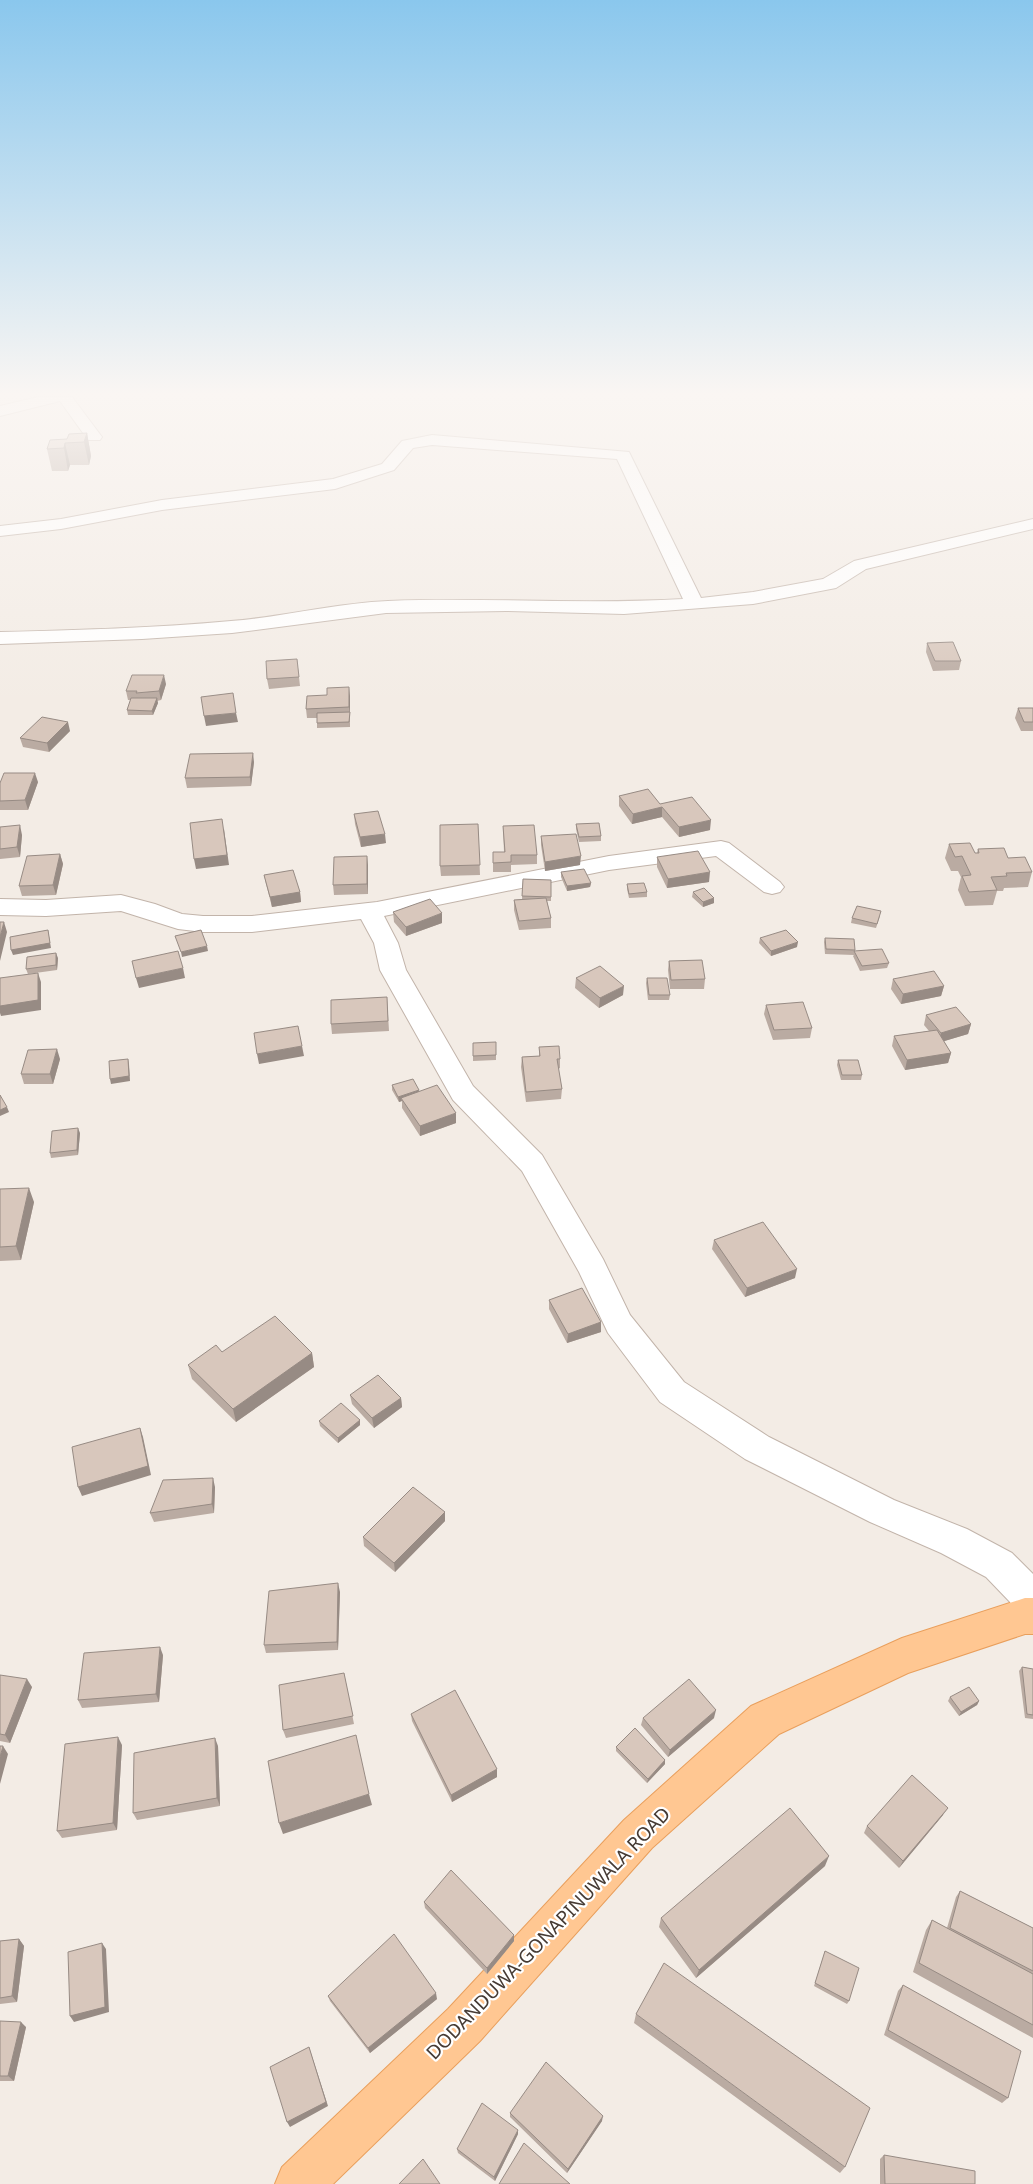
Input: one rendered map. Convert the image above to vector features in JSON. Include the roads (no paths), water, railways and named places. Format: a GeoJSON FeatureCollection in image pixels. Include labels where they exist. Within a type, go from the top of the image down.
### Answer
{"type":"FeatureCollection","features":[{"type":"Feature","properties":{"kind":"main road","name":"DODANDUWA-GONAPINUWALA ROAD"},"geometry":{"type":"LineString","coordinates":[[299,2184],[464,2025],[638,1834],[765,1720],[902,1657],[1033,1614]]}},
{"type":"Feature","properties":{"kind":"street"},"geometry":{"type":"LineString","coordinates":[[0,531],[60,524],[162,505],[212,499]]}},
{"type":"Feature","properties":{"kind":"street"},"geometry":{"type":"LineString","coordinates":[[644,499],[695,604]]}},
{"type":"Feature","properties":{"kind":"street"},"geometry":{"type":"LineString","coordinates":[[0,638],[142,633],[232,627],[386,607],[506,606],[624,608],[753,598],[829,584],[860,565],[1033,524]]}},
{"type":"Feature","properties":{"kind":"street"},"geometry":{"type":"LineString","coordinates":[[0,907],[46,908],[121,904],[146,908],[178,921],[202,924],[252,924],[369,911],[609,863],[721,848],[772,887]]}},
{"type":"Feature","properties":{"kind":"street"},"geometry":{"type":"LineString","coordinates":[[369,911],[386,943],[393,970],[463,1093],[532,1163],[592,1268],[619,1324],[672,1392],[756,1448],[882,1511],[954,1541],[999,1566],[1024,1590],[1033,1614]]}}]}
